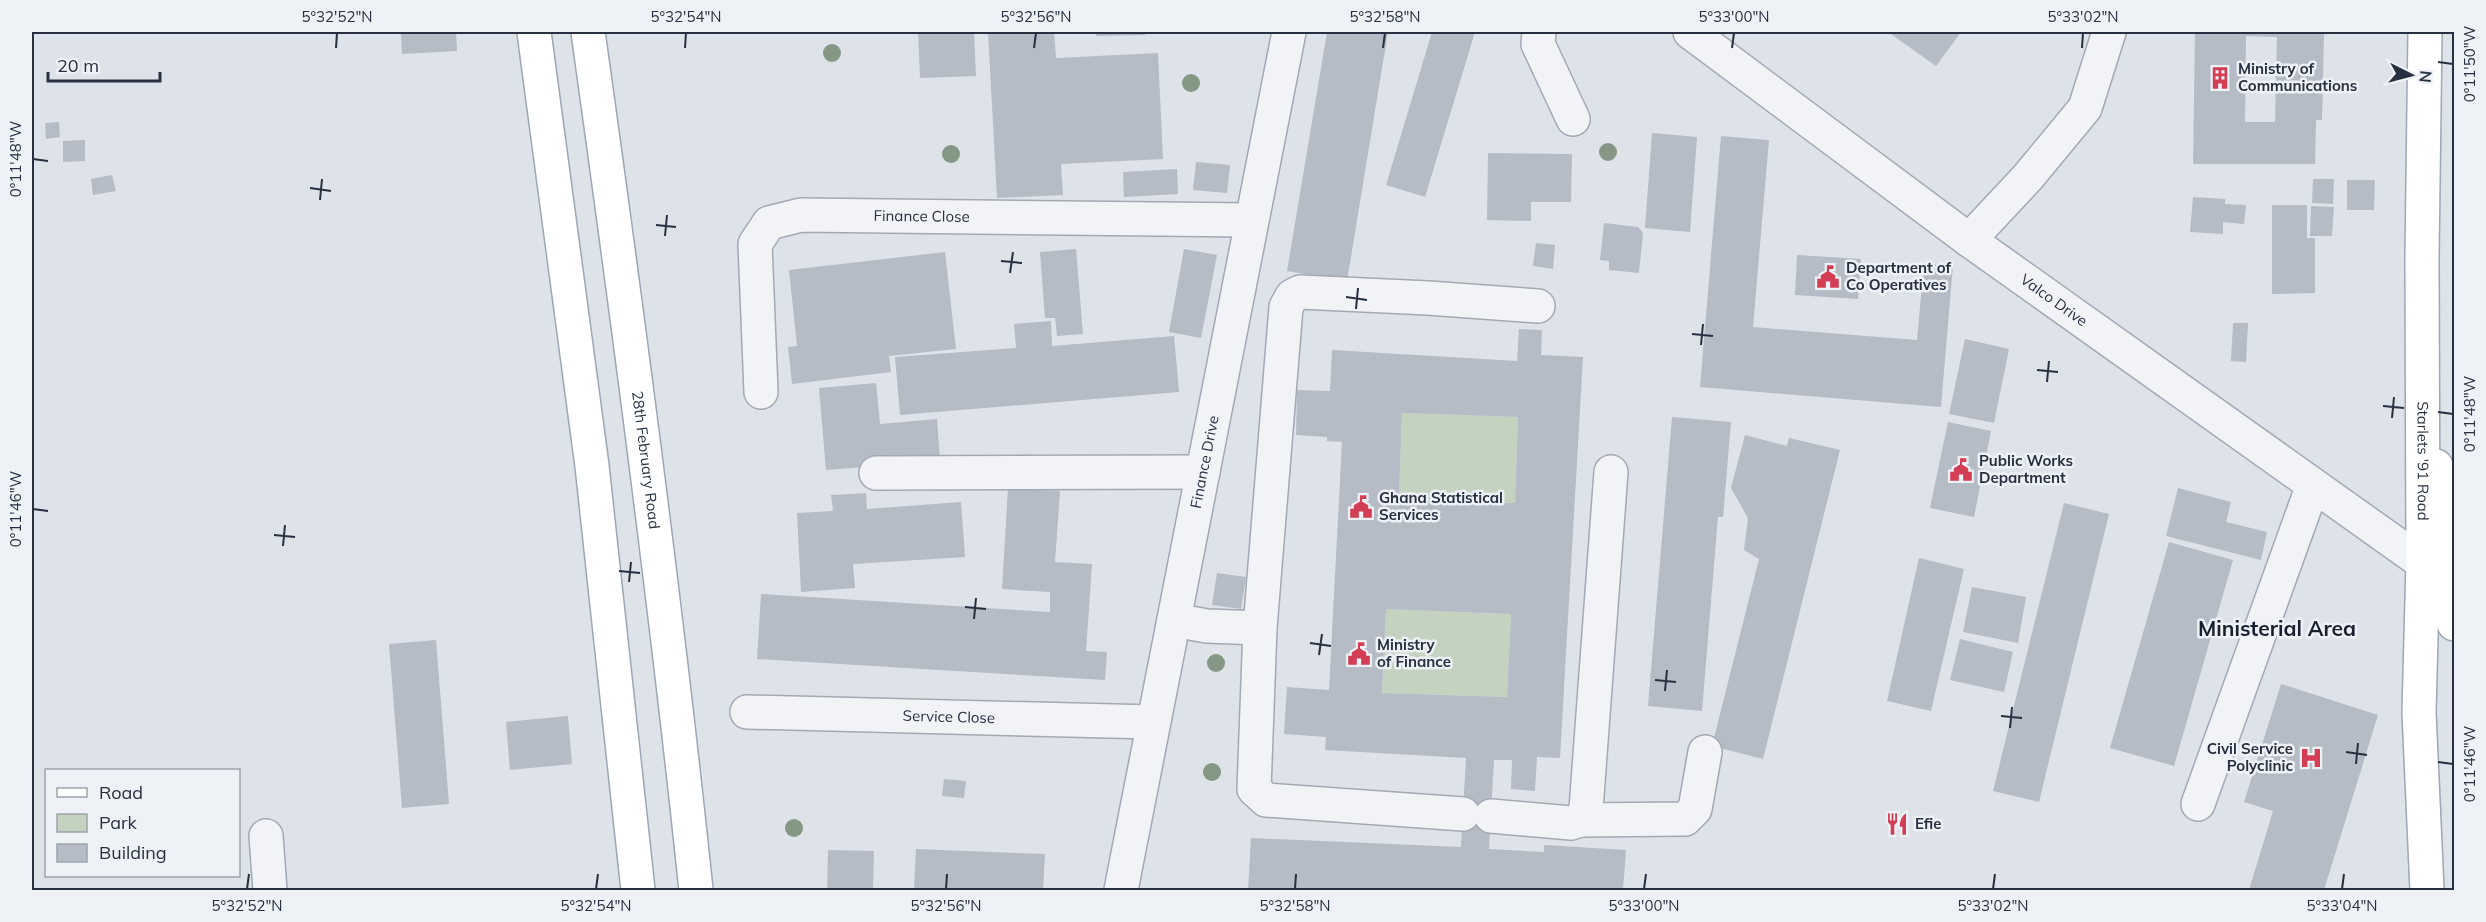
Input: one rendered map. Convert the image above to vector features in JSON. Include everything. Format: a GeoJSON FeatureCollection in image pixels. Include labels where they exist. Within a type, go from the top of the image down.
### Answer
{"type":"FeatureCollection","features":[{"type":"Feature","properties":{"kind":"main road"},"geometry":{"type":"LineString","coordinates":[[534,32],[592,466],[638,891]]}},
{"type":"Feature","properties":{"kind":"main road","name":"28th February Road"},"geometry":{"type":"LineString","coordinates":[[588,32],[628,319],[677,709],[696,891]]}},
{"type":"Feature","properties":{"kind":"main road","name":"Starlets '91 Road"},"geometry":{"type":"LineString","coordinates":[[2425,32],[2423,563],[2420,712],[2427,891]]}},
{"type":"Feature","properties":{"kind":"main road"},"geometry":{"type":"LineString","coordinates":[[2422,444],[2440,476],[2444,489],[2450,609],[2454,624]]}},
{"type":"Feature","properties":{"kind":"street","name":"Finance Drive"},"geometry":{"type":"LineString","coordinates":[[1121,891],[1250,220],[1289,32]]}},
{"type":"Feature","properties":{"kind":"street"},"geometry":{"type":"LineString","coordinates":[[1539,32],[1538,44],[1573,119]]}},
{"type":"Feature","properties":{"kind":"street","name":"Valco Drive"},"geometry":{"type":"LineString","coordinates":[[1690,32],[1731,46],[1969,240],[2423,563]]}},
{"type":"Feature","properties":{"kind":"street"},"geometry":{"type":"LineString","coordinates":[[1969,240],[2028,177],[2085,108],[2109,32]]}},
{"type":"Feature","properties":{"kind":"street","name":"Finance Close"},"geometry":{"type":"LineString","coordinates":[[761,392],[755,244],[769,223],[801,215],[1250,220]]}},
{"type":"Feature","properties":{"kind":"street"},"geometry":{"type":"LineString","coordinates":[[1538,306],[1300,292],[1292,296],[1286,307],[1260,628],[1254,789],[1266,800],[1571,823],[1580,820],[1685,819],[1695,809],[1705,752]]}},
{"type":"Feature","properties":{"kind":"street"},"geometry":{"type":"LineString","coordinates":[[876,472],[1203,472]]}},
{"type":"Feature","properties":{"kind":"street"},"geometry":{"type":"LineString","coordinates":[[1580,820],[1587,809],[1611,472]]}},
{"type":"Feature","properties":{"kind":"street"},"geometry":{"type":"LineString","coordinates":[[2198,804],[2313,485]]}},
{"type":"Feature","properties":{"kind":"street"},"geometry":{"type":"LineString","coordinates":[[1174,620],[1207,626],[1260,628]]}},
{"type":"Feature","properties":{"kind":"street","name":"Service Close"},"geometry":{"type":"LineString","coordinates":[[747,712],[1153,722]]}},
{"type":"Feature","properties":{"kind":"street"},"geometry":{"type":"LineString","coordinates":[[266,836],[270,891]]}},
{"type":"Feature","properties":{"kind":"green space"},"geometry":{"type":"Polygon","coordinates":[[[1402,413],[1518,417],[1515,503],[1399,499],[1402,413]]]}},
{"type":"Feature","properties":{"kind":"green space"},"geometry":{"type":"Polygon","coordinates":[[[1386,609],[1511,614],[1507,697],[1382,693],[1386,609]]]}},
{"type":"Feature","properties":{"kind":"building"},"geometry":{"type":"Polygon","coordinates":[[[401,32],[456,32],[457,51],[402,54],[401,32]]]}},
{"type":"Feature","properties":{"kind":"building"},"geometry":{"type":"Polygon","coordinates":[[[918,32],[974,32],[976,76],[920,78],[918,32]]]}},
{"type":"Feature","properties":{"kind":"building"},"geometry":{"type":"Polygon","coordinates":[[[988,32],[1054,32],[1056,58],[1158,53],[1163,159],[1061,164],[1063,195],[997,198],[988,32]]]}},
{"type":"Feature","properties":{"kind":"building"},"geometry":{"type":"Polygon","coordinates":[[[1096,32],[1145,32],[1145,35],[1096,36],[1096,32]]]}},
{"type":"Feature","properties":{"kind":"building"},"geometry":{"type":"Polygon","coordinates":[[[1327,32],[1388,32],[1347,281],[1287,271],[1327,32]]]}},
{"type":"Feature","properties":{"kind":"building"},"geometry":{"type":"Polygon","coordinates":[[[1432,32],[1475,32],[1425,197],[1386,185],[1432,32]]]}},
{"type":"Feature","properties":{"kind":"building"},"geometry":{"type":"Polygon","coordinates":[[[1888,32],[1961,32],[1936,66],[1888,32]]]}},
{"type":"Feature","properties":{"kind":"building","name":"Ministry of Communications"},"geometry":{"type":"Polygon","coordinates":[[[2195,32],[2324,32],[2322,120],[2316,120],[2315,164],[2193,164],[2195,32]],[[2246,36],[2245,122],[2275,122],[2277,37],[2246,36]]]}},
{"type":"Feature","properties":{"kind":"building"},"geometry":{"type":"Polygon","coordinates":[[[59,122],[60,137],[46,139],[45,123],[59,122]]]}},
{"type":"Feature","properties":{"kind":"building"},"geometry":{"type":"Polygon","coordinates":[[[1652,133],[1697,137],[1690,232],[1645,228],[1652,133]]]}},
{"type":"Feature","properties":{"kind":"building"},"geometry":{"type":"Polygon","coordinates":[[[1721,136],[1769,140],[1753,327],[1917,340],[1924,263],[1953,265],[1941,407],[1700,387],[1721,136]]]}},
{"type":"Feature","properties":{"kind":"building"},"geometry":{"type":"Polygon","coordinates":[[[85,140],[85,161],[63,162],[63,141],[85,140]]]}},
{"type":"Feature","properties":{"kind":"building"},"geometry":{"type":"Polygon","coordinates":[[[1488,153],[1572,154],[1571,202],[1531,202],[1531,221],[1487,220],[1488,153]]]}},
{"type":"Feature","properties":{"kind":"building"},"geometry":{"type":"Polygon","coordinates":[[[1196,162],[1230,165],[1227,193],[1193,190],[1196,162]]]}},
{"type":"Feature","properties":{"kind":"building"},"geometry":{"type":"Polygon","coordinates":[[[1177,169],[1178,194],[1124,197],[1123,172],[1177,169]]]}},
{"type":"Feature","properties":{"kind":"building"},"geometry":{"type":"Polygon","coordinates":[[[112,175],[116,191],[93,195],[91,179],[112,175]]]}},
{"type":"Feature","properties":{"kind":"building"},"geometry":{"type":"Polygon","coordinates":[[[2313,179],[2334,179],[2333,204],[2312,203],[2313,179]]]}},
{"type":"Feature","properties":{"kind":"building"},"geometry":{"type":"Polygon","coordinates":[[[2347,180],[2375,180],[2374,210],[2347,210],[2347,180]]]}},
{"type":"Feature","properties":{"kind":"building"},"geometry":{"type":"Polygon","coordinates":[[[2193,197],[2225,199],[2225,204],[2246,205],[2244,224],[2223,222],[2223,234],[2190,232],[2193,197]]]}},
{"type":"Feature","properties":{"kind":"building"},"geometry":{"type":"Polygon","coordinates":[[[2272,205],[2307,205],[2307,238],[2315,238],[2315,293],[2272,294],[2272,205]]]}},
{"type":"Feature","properties":{"kind":"building"},"geometry":{"type":"Polygon","coordinates":[[[2311,206],[2334,207],[2332,236],[2310,236],[2311,206]]]}},
{"type":"Feature","properties":{"kind":"building"},"geometry":{"type":"Polygon","coordinates":[[[1604,223],[1638,227],[1643,233],[1639,273],[1609,270],[1609,261],[1600,260],[1604,223]]]}},
{"type":"Feature","properties":{"kind":"building"},"geometry":{"type":"Polygon","coordinates":[[[1536,243],[1555,245],[1553,269],[1533,266],[1536,243]]]}},
{"type":"Feature","properties":{"kind":"building"},"geometry":{"type":"Polygon","coordinates":[[[1076,249],[1083,334],[1057,336],[1055,318],[1045,318],[1040,252],[1076,249]]]}},
{"type":"Feature","properties":{"kind":"building"},"geometry":{"type":"Polygon","coordinates":[[[1184,249],[1217,255],[1201,338],[1169,332],[1184,249]]]}},
{"type":"Feature","properties":{"kind":"building"},"geometry":{"type":"Polygon","coordinates":[[[945,252],[956,349],[889,356],[891,372],[792,384],[788,347],[797,346],[789,270],[945,252]]]}},
{"type":"Feature","properties":{"kind":"building","name":"Department of Co Operatives"},"geometry":{"type":"Polygon","coordinates":[[[1797,255],[1861,259],[1858,299],[1795,295],[1797,255]]]}},
{"type":"Feature","properties":{"kind":"building"},"geometry":{"type":"Polygon","coordinates":[[[1051,321],[1052,346],[1174,336],[1179,392],[900,415],[895,357],[1016,348],[1014,324],[1051,321]]]}},
{"type":"Feature","properties":{"kind":"building"},"geometry":{"type":"Polygon","coordinates":[[[2233,323],[2248,323],[2246,362],[2231,361],[2233,323]]]}},
{"type":"Feature","properties":{"kind":"building"},"geometry":{"type":"Polygon","coordinates":[[[1519,329],[1542,330],[1541,355],[1583,357],[1560,758],[1537,757],[1535,791],[1511,789],[1512,760],[1494,760],[1489,849],[1544,852],[1544,845],[1626,850],[1623,890],[1248,890],[1251,838],[1461,847],[1466,758],[1325,750],[1326,737],[1284,734],[1287,687],[1329,690],[1342,442],[1327,441],[1327,437],[1296,435],[1297,390],[1330,391],[1332,350],[1517,361],[1519,329]],[[1402,413],[1399,499],[1515,503],[1518,417],[1402,413]],[[1386,609],[1382,693],[1507,697],[1511,614],[1386,609]]]}},
{"type":"Feature","properties":{"kind":"building"},"geometry":{"type":"Polygon","coordinates":[[[1965,339],[2009,349],[1994,423],[1949,414],[1965,339]]]}},
{"type":"Feature","properties":{"kind":"building"},"geometry":{"type":"Polygon","coordinates":[[[876,383],[880,424],[937,419],[940,461],[826,470],[819,388],[876,383]]]}},
{"type":"Feature","properties":{"kind":"building"},"geometry":{"type":"Polygon","coordinates":[[[1672,417],[1731,422],[1723,517],[1718,517],[1702,711],[1648,706],[1672,417]]]}},
{"type":"Feature","properties":{"kind":"building","name":"Public Works Department"},"geometry":{"type":"Polygon","coordinates":[[[1948,422],[1991,431],[1974,517],[1930,508],[1948,422]]]}},
{"type":"Feature","properties":{"kind":"building"},"geometry":{"type":"Polygon","coordinates":[[[1745,435],[1787,446],[1789,438],[1840,450],[1763,759],[1712,746],[1759,559],[1744,550],[1748,518],[1731,488],[1745,435]]]}},
{"type":"Feature","properties":{"kind":"building"},"geometry":{"type":"Polygon","coordinates":[[[1008,488],[1060,491],[1055,562],[1092,564],[1086,651],[1107,652],[1105,680],[757,659],[761,594],[1050,612],[1050,592],[1002,589],[1008,488]]]}},
{"type":"Feature","properties":{"kind":"building"},"geometry":{"type":"Polygon","coordinates":[[[2178,488],[2231,502],[2226,522],[2267,532],[2261,560],[2166,536],[2178,488]]]}},
{"type":"Feature","properties":{"kind":"building"},"geometry":{"type":"Polygon","coordinates":[[[866,493],[867,509],[961,502],[965,557],[853,564],[855,588],[801,592],[797,513],[833,511],[831,495],[866,493]]]}},
{"type":"Feature","properties":{"kind":"building"},"geometry":{"type":"Polygon","coordinates":[[[2064,503],[2109,514],[2039,802],[1993,791],[2064,503]]]}},
{"type":"Feature","properties":{"kind":"building"},"geometry":{"type":"Polygon","coordinates":[[[2169,542],[2233,560],[2174,766],[2110,748],[2169,542]]]}},
{"type":"Feature","properties":{"kind":"building"},"geometry":{"type":"Polygon","coordinates":[[[1919,558],[1964,569],[1931,711],[1887,701],[1919,558]]]}},
{"type":"Feature","properties":{"kind":"building"},"geometry":{"type":"Polygon","coordinates":[[[1217,573],[1246,577],[1241,609],[1212,605],[1217,573]]]}},
{"type":"Feature","properties":{"kind":"building"},"geometry":{"type":"Polygon","coordinates":[[[1972,587],[2026,597],[2018,643],[1963,632],[1972,587]]]}},
{"type":"Feature","properties":{"kind":"building"},"geometry":{"type":"Polygon","coordinates":[[[1960,639],[2013,652],[2004,692],[1950,680],[1960,639]]]}},
{"type":"Feature","properties":{"kind":"building"},"geometry":{"type":"Polygon","coordinates":[[[436,640],[449,804],[402,808],[389,644],[436,640]]]}},
{"type":"Feature","properties":{"kind":"building","name":"Civil Service Polyclinic"},"geometry":{"type":"Polygon","coordinates":[[[2281,684],[2378,715],[2324,890],[2249,890],[2273,811],[2244,802],[2281,684]]]}},
{"type":"Feature","properties":{"kind":"building"},"geometry":{"type":"Polygon","coordinates":[[[568,716],[572,764],[510,770],[506,722],[568,716]]]}},
{"type":"Feature","properties":{"kind":"building"},"geometry":{"type":"Polygon","coordinates":[[[944,779],[966,781],[964,798],[942,796],[944,779]]]}},
{"type":"Feature","properties":{"kind":"building"},"geometry":{"type":"Polygon","coordinates":[[[916,849],[1045,854],[1043,890],[914,890],[916,849]]]}},
{"type":"Feature","properties":{"kind":"building"},"geometry":{"type":"Polygon","coordinates":[[[828,850],[874,851],[873,890],[827,890],[828,850]]]}},
{"type":"Feature","properties":{"kind":"place","name":"Ministry of Communications"},"geometry":{"type":"Point","coordinates":[2220,78]}},
{"type":"Feature","properties":{"kind":"place","name":"Department of Co Operatives"},"geometry":{"type":"Point","coordinates":[1828,277]}},
{"type":"Feature","properties":{"kind":"place","name":"Public Works Department"},"geometry":{"type":"Point","coordinates":[1961,470]}},
{"type":"Feature","properties":{"kind":"place","name":"Ghana Statistical Services"},"geometry":{"type":"Point","coordinates":[1361,507]}},
{"type":"Feature","properties":{"kind":"place","name":"Ministry of Finance"},"geometry":{"type":"Point","coordinates":[1359,654]}},
{"type":"Feature","properties":{"kind":"place","name":"Civil Service Polyclinic"},"geometry":{"type":"Point","coordinates":[2311,758]}},
{"type":"Feature","properties":{"kind":"place","name":"Efie"},"geometry":{"type":"Point","coordinates":[1897,824]}},
{"type":"Feature","properties":{"kind":"district","name":"Ministerial Area"},"geometry":{"type":"Point","coordinates":[2277,629]}}]}
